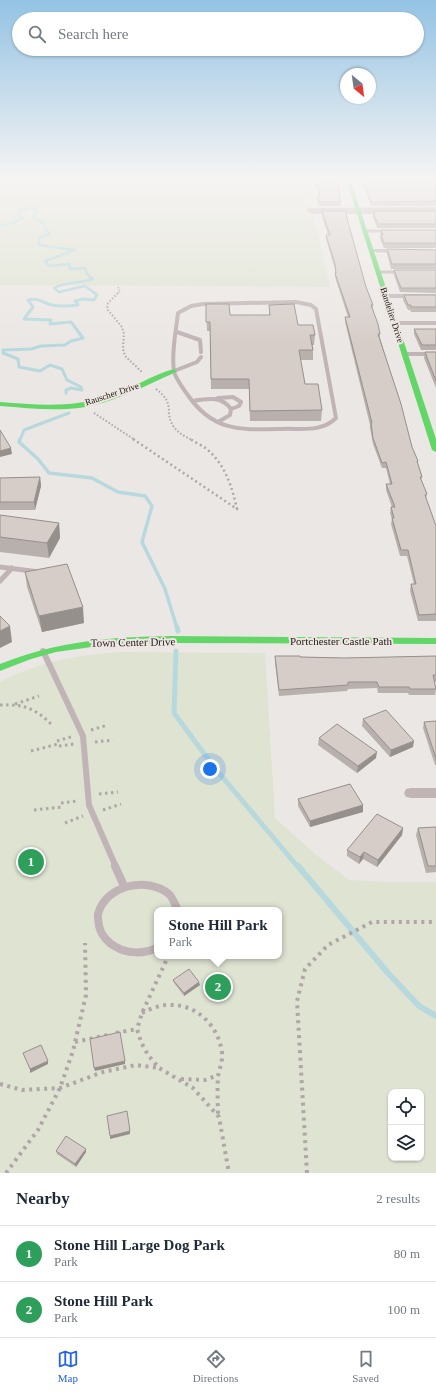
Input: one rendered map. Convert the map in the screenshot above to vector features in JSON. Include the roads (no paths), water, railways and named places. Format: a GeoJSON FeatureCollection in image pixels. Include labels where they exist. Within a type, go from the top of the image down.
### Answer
{"type":"FeatureCollection","features":[{"type":"Feature","properties":{"kind":"street","name":"Bandelier Drive"},"geometry":{"type":"LineString","coordinates":[[366,234],[405,354],[433,432],[436,450]]}},
{"type":"Feature","properties":{"kind":"street"},"geometry":{"type":"LineString","coordinates":[[371,251],[405,251]]}},
{"type":"Feature","properties":{"kind":"street"},"geometry":{"type":"LineString","coordinates":[[386,296],[436,296]]}},
{"type":"Feature","properties":{"kind":"street"},"geometry":{"type":"LineString","coordinates":[[405,354],[436,354]]}},
{"type":"Feature","properties":{"kind":"street","name":"Rauscher Drive"},"geometry":{"type":"LineString","coordinates":[[0,404],[47,408],[89,404],[122,393],[174,371]]}},
{"type":"Feature","properties":{"kind":"street","name":"Town Center Drive"},"geometry":{"type":"LineString","coordinates":[[0,668],[43,651],[81,643],[111,640],[245,641]]}},
{"type":"Feature","properties":{"kind":"street","name":"Portchester Castle Path"},"geometry":{"type":"LineString","coordinates":[[245,641],[436,641]]}},
{"type":"Feature","properties":{"kind":"street"},"geometry":{"type":"LineString","coordinates":[[411,793],[436,793]]}},
{"type":"Feature","properties":{"kind":"lane"},"geometry":{"type":"LineString","coordinates":[[378,272],[407,272]]}},
{"type":"Feature","properties":{"kind":"lane"},"geometry":{"type":"LineString","coordinates":[[296,302],[311,305],[316,309],[336,418],[333,422],[324,427],[311,429],[238,429],[211,418],[192,401],[185,393],[174,371],[178,313],[191,306],[203,304],[296,302]]}},
{"type":"Feature","properties":{"kind":"lane"},"geometry":{"type":"LineString","coordinates":[[395,323],[436,323]]}},
{"type":"Feature","properties":{"kind":"lane"},"geometry":{"type":"LineString","coordinates":[[177,332],[200,340],[201,352]]}},
{"type":"Feature","properties":{"kind":"lane"},"geometry":{"type":"LineString","coordinates":[[174,371],[197,362],[201,357]]}},
{"type":"Feature","properties":{"kind":"lane"},"geometry":{"type":"LineString","coordinates":[[192,401],[233,397],[241,402],[239,406],[232,409],[230,415],[218,422]]}},
{"type":"Feature","properties":{"kind":"lane"},"geometry":{"type":"LineString","coordinates":[[218,398],[229,404],[232,409]]}},
{"type":"Feature","properties":{"kind":"lane"},"geometry":{"type":"LineString","coordinates":[[0,567],[48,573]]}},
{"type":"Feature","properties":{"kind":"lane"},"geometry":{"type":"LineString","coordinates":[[0,581],[12,568]]}},
{"type":"Feature","properties":{"kind":"lane"},"geometry":{"type":"LineString","coordinates":[[43,651],[83,736],[89,805],[124,886]]}},
{"type":"Feature","properties":{"kind":"lane"},"geometry":{"type":"LineString","coordinates":[[154,949],[140,953],[126,952],[113,947],[103,938],[99,926],[98,914],[103,903],[112,893],[124,886],[148,884],[159,887],[169,893],[176,902],[177,907]]}},
{"type":"Feature","properties":{"kind":"waterway"},"geometry":{"type":"LineString","coordinates":[[50,234],[39,238],[39,245],[75,250],[45,261],[49,266],[69,264],[70,269],[85,268],[87,274],[93,279],[83,282],[63,284],[54,288],[59,292],[85,286],[96,294]]}},
{"type":"Feature","properties":{"kind":"waterway"},"geometry":{"type":"LineString","coordinates":[[66,393],[66,390],[71,388],[82,390],[81,387],[67,380],[62,369],[50,365],[40,371],[19,367],[18,359],[3,353],[3,350],[31,349],[41,346],[65,345],[71,341],[83,338],[71,322],[50,324],[51,320],[24,319],[33,307],[28,300],[38,300],[55,306],[72,306],[78,305],[75,301],[83,299],[94,300],[97,295],[96,294]]}},
{"type":"Feature","properties":{"kind":"waterway"},"geometry":{"type":"LineString","coordinates":[[20,440],[24,430],[69,413]]}},
{"type":"Feature","properties":{"kind":"waterway"},"geometry":{"type":"LineString","coordinates":[[20,439],[19,442],[38,459],[49,473],[92,478],[118,492],[145,496],[152,506],[142,542],[165,589],[177,628]]}},
{"type":"Feature","properties":{"kind":"waterway"},"geometry":{"type":"LineString","coordinates":[[177,627],[178,631]]}},
{"type":"Feature","properties":{"kind":"waterway"},"geometry":{"type":"LineString","coordinates":[[176,651],[174,713],[214,767],[298,867]]}},
{"type":"Feature","properties":{"kind":"waterway"},"geometry":{"type":"LineString","coordinates":[[298,866],[388,973],[419,1006],[436,1016]]}},
{"type":"Feature","properties":{"kind":"place","name":"Stone Hill Large Dog Park"},"geometry":{"type":"Point","coordinates":[31,862]}},
{"type":"Feature","properties":{"kind":"place","name":"Stone Hill Park"},"geometry":{"type":"Point","coordinates":[218,987]}}]}
